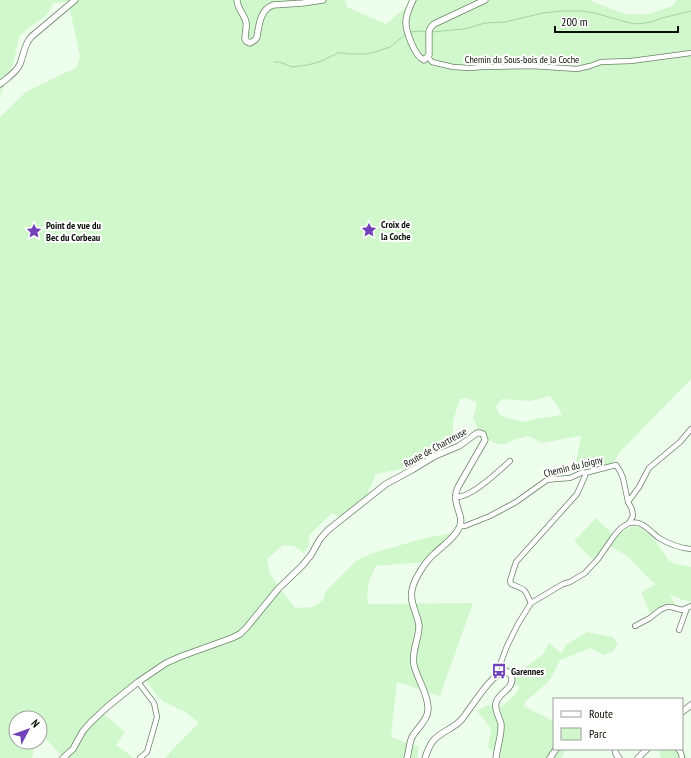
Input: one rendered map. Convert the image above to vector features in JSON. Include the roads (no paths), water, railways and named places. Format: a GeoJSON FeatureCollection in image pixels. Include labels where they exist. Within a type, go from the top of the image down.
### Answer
{"type":"FeatureCollection","features":[{"type":"Feature","properties":{"kind":"street"},"geometry":{"type":"LineString","coordinates":[[0,84],[18,68],[26,44],[30,37],[75,0]]}},
{"type":"Feature","properties":{"kind":"street"},"geometry":{"type":"LineString","coordinates":[[237,0],[238,8],[246,21],[245,39],[250,43],[257,37],[262,16],[268,6],[323,0]]}},
{"type":"Feature","properties":{"kind":"street"},"geometry":{"type":"LineString","coordinates":[[413,0],[406,19],[406,27],[420,58],[424,60],[429,55],[429,36],[431,27],[434,24],[485,0]]}},
{"type":"Feature","properties":{"kind":"street","name":"Chemin du Sous-bois de la Coche"},"geometry":{"type":"LineString","coordinates":[[429,55],[432,62],[452,67],[470,68],[532,66],[578,69],[600,62],[632,61],[691,53]]}},
{"type":"Feature","properties":{"kind":"street"},"geometry":{"type":"LineString","coordinates":[[628,502],[650,468],[680,442],[691,429]]}},
{"type":"Feature","properties":{"kind":"street","name":"Route de Chartreuse"},"geometry":{"type":"LineString","coordinates":[[63,758],[73,749],[90,722],[138,682],[166,663],[240,634],[278,590],[302,566],[311,555],[320,539],[328,530],[386,484],[435,456],[459,446],[477,433],[482,433],[485,440],[458,487],[455,497]]}},
{"type":"Feature","properties":{"kind":"street"},"geometry":{"type":"LineString","coordinates":[[408,758],[412,738],[428,711],[427,698],[413,662],[419,625],[411,598],[415,582],[433,555],[454,535],[460,526],[460,518],[455,497],[460,498],[477,488],[510,461]]}},
{"type":"Feature","properties":{"kind":"street","name":"Chemin du Joigny"},"geometry":{"type":"LineString","coordinates":[[460,526],[465,526],[490,516],[516,502],[547,480],[555,478],[570,478],[583,472],[585,473],[616,465],[623,478],[628,502],[632,509],[633,516],[629,523]]}},
{"type":"Feature","properties":{"kind":"street"},"geometry":{"type":"LineString","coordinates":[[531,603],[525,590],[511,584],[510,581],[516,562],[577,494],[585,473]]}},
{"type":"Feature","properties":{"kind":"street"},"geometry":{"type":"LineString","coordinates":[[502,672],[501,662],[507,646],[531,603],[585,573],[598,559],[621,528],[629,523],[640,523],[657,537],[682,548],[691,549]]}},
{"type":"Feature","properties":{"kind":"street"},"geometry":{"type":"LineString","coordinates":[[636,626],[667,607],[682,610],[689,607]]}},
{"type":"Feature","properties":{"kind":"street"},"geometry":{"type":"LineString","coordinates":[[679,630],[689,607]]}},
{"type":"Feature","properties":{"kind":"street"},"geometry":{"type":"LineString","coordinates":[[425,758],[432,742],[456,725],[496,676],[506,671],[510,673],[512,679],[511,684],[497,700],[496,705],[501,722],[501,729],[496,758]]}},
{"type":"Feature","properties":{"kind":"street"},"geometry":{"type":"LineString","coordinates":[[138,682],[154,703],[157,717],[147,752],[140,758]]}},
{"type":"Feature","properties":{"kind":"street"},"geometry":{"type":"LineString","coordinates":[[683,711],[691,705]]}},
{"type":"Feature","properties":{"kind":"street"},"geometry":{"type":"LineString","coordinates":[[638,758],[646,750]]}},
{"type":"Feature","properties":{"kind":"waterway"},"geometry":{"type":"LineString","coordinates":[[432,32],[464,29],[485,23],[505,22],[543,13],[562,11],[582,11],[595,13],[637,24],[651,22],[691,11]]}},
{"type":"Feature","properties":{"kind":"waterway"},"geometry":{"type":"LineString","coordinates":[[410,32],[426,32]]}},
{"type":"Feature","properties":{"kind":"waterway"},"geometry":{"type":"LineString","coordinates":[[274,62],[280,62],[292,67],[319,62],[338,53],[365,54],[375,52],[390,47],[405,35]]}},
{"type":"Feature","properties":{"kind":"place","name":"Croix de la Coche"},"geometry":{"type":"Point","coordinates":[369,230]}},
{"type":"Feature","properties":{"kind":"place","name":"Point de vue du Bec du Corbeau"},"geometry":{"type":"Point","coordinates":[34,231]}},
{"type":"Feature","properties":{"kind":"place","name":"Garennes"},"geometry":{"type":"Point","coordinates":[499,671]}}]}
